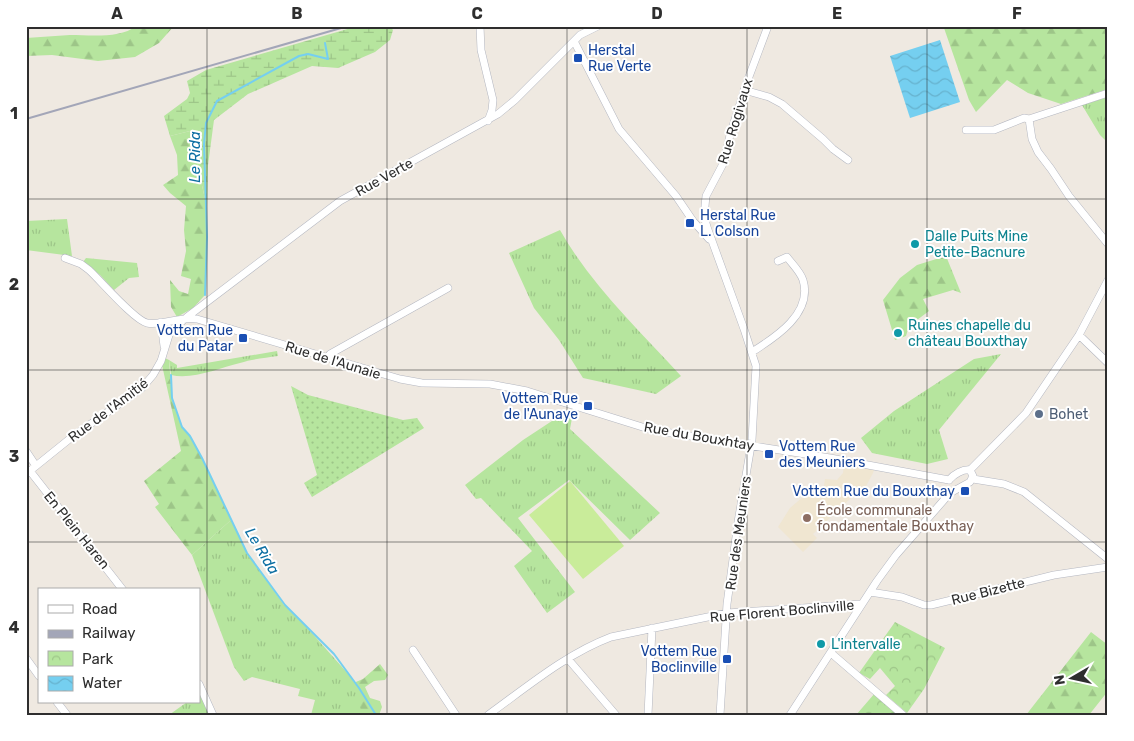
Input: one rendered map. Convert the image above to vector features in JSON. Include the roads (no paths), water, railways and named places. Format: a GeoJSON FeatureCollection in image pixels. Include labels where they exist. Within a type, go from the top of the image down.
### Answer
{"type":"FeatureCollection","features":[{"type":"Feature","properties":{"kind":"street"},"geometry":{"type":"LineString","coordinates":[[480,26],[481,50],[493,100],[488,121]]}},
{"type":"Feature","properties":{"kind":"street","name":"Rue Verte"},"geometry":{"type":"LineString","coordinates":[[170,332],[187,317],[340,201],[488,121],[515,100],[580,35],[598,26]]}},
{"type":"Feature","properties":{"kind":"street","name":"Rue Rogivaux"},"geometry":{"type":"LineString","coordinates":[[752,352],[704,218],[706,196],[724,162],[744,90],[768,26]]}},
{"type":"Feature","properties":{"kind":"street"},"geometry":{"type":"LineString","coordinates":[[574,41],[619,129],[713,243]]}},
{"type":"Feature","properties":{"kind":"street"},"geometry":{"type":"LineString","coordinates":[[744,90],[769,97],[782,104],[848,160]]}},
{"type":"Feature","properties":{"kind":"street"},"geometry":{"type":"LineString","coordinates":[[966,130],[994,130],[1024,118],[1029,119],[1108,93]]}},
{"type":"Feature","properties":{"kind":"street"},"geometry":{"type":"LineString","coordinates":[[1029,119],[1032,139],[1038,152],[1069,196],[1108,244]]}},
{"type":"Feature","properties":{"kind":"street"},"geometry":{"type":"LineString","coordinates":[[694,221],[701,221],[704,218]]}},
{"type":"Feature","properties":{"kind":"street"},"geometry":{"type":"LineString","coordinates":[[752,352],[793,320],[802,306],[805,295],[803,280],[798,270],[789,255],[778,261]]}},
{"type":"Feature","properties":{"kind":"street"},"geometry":{"type":"LineString","coordinates":[[65,258],[90,270],[134,316],[146,323],[178,320],[187,317]]}},
{"type":"Feature","properties":{"kind":"street"},"geometry":{"type":"LineString","coordinates":[[954,489],[950,486],[949,480],[963,471],[970,470],[1026,413],[1080,335],[1108,280]]}},
{"type":"Feature","properties":{"kind":"street"},"geometry":{"type":"LineString","coordinates":[[326,358],[448,288]]}},
{"type":"Feature","properties":{"kind":"street","name":"Rue de l'Aunaie"},"geometry":{"type":"LineString","coordinates":[[187,317],[400,379],[422,383],[483,383]]}},
{"type":"Feature","properties":{"kind":"street"},"geometry":{"type":"LineString","coordinates":[[161,322],[164,346]]}},
{"type":"Feature","properties":{"kind":"street","name":"Rue de l'Amitié"},"geometry":{"type":"LineString","coordinates":[[31,470],[72,437],[142,388],[153,375],[161,361],[164,346],[170,332]]}},
{"type":"Feature","properties":{"kind":"street"},"geometry":{"type":"LineString","coordinates":[[1080,335],[1108,363]]}},
{"type":"Feature","properties":{"kind":"street","name":"Rue des Meuniers"},"geometry":{"type":"LineString","coordinates":[[720,715],[727,613],[738,522],[751,446],[756,366],[752,352]]}},
{"type":"Feature","properties":{"kind":"street","name":"Rue du Bouxhtay"},"geometry":{"type":"LineString","coordinates":[[483,383],[527,391],[652,430],[949,480]]}},
{"type":"Feature","properties":{"kind":"street","name":"En Plein Haren"},"geometry":{"type":"LineString","coordinates":[[26,451],[31,470],[121,588]]}},
{"type":"Feature","properties":{"kind":"street"},"geometry":{"type":"LineString","coordinates":[[970,470],[973,479]]}},
{"type":"Feature","properties":{"kind":"street"},"geometry":{"type":"LineString","coordinates":[[790,715],[861,604],[896,555],[954,489],[973,479],[1004,484],[1024,492],[1108,559]]}},
{"type":"Feature","properties":{"kind":"street","name":"Rue Bizette"},"geometry":{"type":"LineString","coordinates":[[870,592],[902,597],[924,605],[930,605],[1054,575],[1108,567]]}},
{"type":"Feature","properties":{"kind":"street","name":"Rue Florent Boclinville"},"geometry":{"type":"LineString","coordinates":[[488,715],[568,658],[593,643],[611,636],[727,613],[861,604]]}},
{"type":"Feature","properties":{"kind":"street"},"geometry":{"type":"LineString","coordinates":[[648,715],[652,628]]}},
{"type":"Feature","properties":{"kind":"street"},"geometry":{"type":"LineString","coordinates":[[413,650],[456,715]]}},
{"type":"Feature","properties":{"kind":"street"},"geometry":{"type":"LineString","coordinates":[[831,653],[903,715]]}},
{"type":"Feature","properties":{"kind":"street"},"geometry":{"type":"LineString","coordinates":[[26,658],[38,675]]}},
{"type":"Feature","properties":{"kind":"street"},"geometry":{"type":"LineString","coordinates":[[568,658],[616,715]]}},
{"type":"Feature","properties":{"kind":"street"},"geometry":{"type":"LineString","coordinates":[[200,686],[213,715]]}},
{"type":"Feature","properties":{"kind":"street"},"geometry":{"type":"LineString","coordinates":[[59,704],[67,715]]}},
{"type":"Feature","properties":{"kind":"water"},"geometry":{"type":"Polygon","coordinates":[[[940,40],[960,102],[910,118],[890,56],[940,40]]]}},
{"type":"Feature","properties":{"kind":"waterway","name":"Le Rida"},"geometry":{"type":"LineString","coordinates":[[205,295],[207,237],[204,144],[206,123],[217,101],[299,56],[308,54],[328,59],[325,43]]}},
{"type":"Feature","properties":{"kind":"waterway","name":"Le Rida"},"geometry":{"type":"LineString","coordinates":[[171,375],[172,398],[182,427],[190,436],[202,458],[247,553],[285,605],[334,654],[376,715]]}},
{"type":"Feature","properties":{"kind":"railway"},"geometry":{"type":"LineString","coordinates":[[26,119],[348,26]]}},
{"type":"Feature","properties":{"kind":"place","name":"Herstal Rue Verte"},"geometry":{"type":"Point","coordinates":[578,58]}},
{"type":"Feature","properties":{"kind":"place","name":"Herstal Rue L. Colson"},"geometry":{"type":"Point","coordinates":[690,223]}},
{"type":"Feature","properties":{"kind":"place","name":"Dalle Puits Mine Petite-Bacnure"},"geometry":{"type":"Point","coordinates":[915,244]}},
{"type":"Feature","properties":{"kind":"place","name":"Ruines chapelle du château Bouxthay"},"geometry":{"type":"Point","coordinates":[898,333]}},
{"type":"Feature","properties":{"kind":"place","name":"Vottem Rue du Patar"},"geometry":{"type":"Point","coordinates":[243,338]}},
{"type":"Feature","properties":{"kind":"place","name":"Vottem Rue de l'Aunaye"},"geometry":{"type":"Point","coordinates":[588,406]}},
{"type":"Feature","properties":{"kind":"place","name":"Bohet"},"geometry":{"type":"Point","coordinates":[1039,414]}},
{"type":"Feature","properties":{"kind":"place","name":"Vottem Rue des Meuniers"},"geometry":{"type":"Point","coordinates":[769,454]}},
{"type":"Feature","properties":{"kind":"place","name":"Vottem Rue du Bouxthay"},"geometry":{"type":"Point","coordinates":[965,491]}},
{"type":"Feature","properties":{"kind":"place","name":"École communale fondamentale Bouxthay"},"geometry":{"type":"Point","coordinates":[807,518]}},
{"type":"Feature","properties":{"kind":"place","name":"L'intervalle"},"geometry":{"type":"Point","coordinates":[821,644]}},
{"type":"Feature","properties":{"kind":"place","name":"Vottem Rue Boclinville"},"geometry":{"type":"Point","coordinates":[727,659]}}]}
